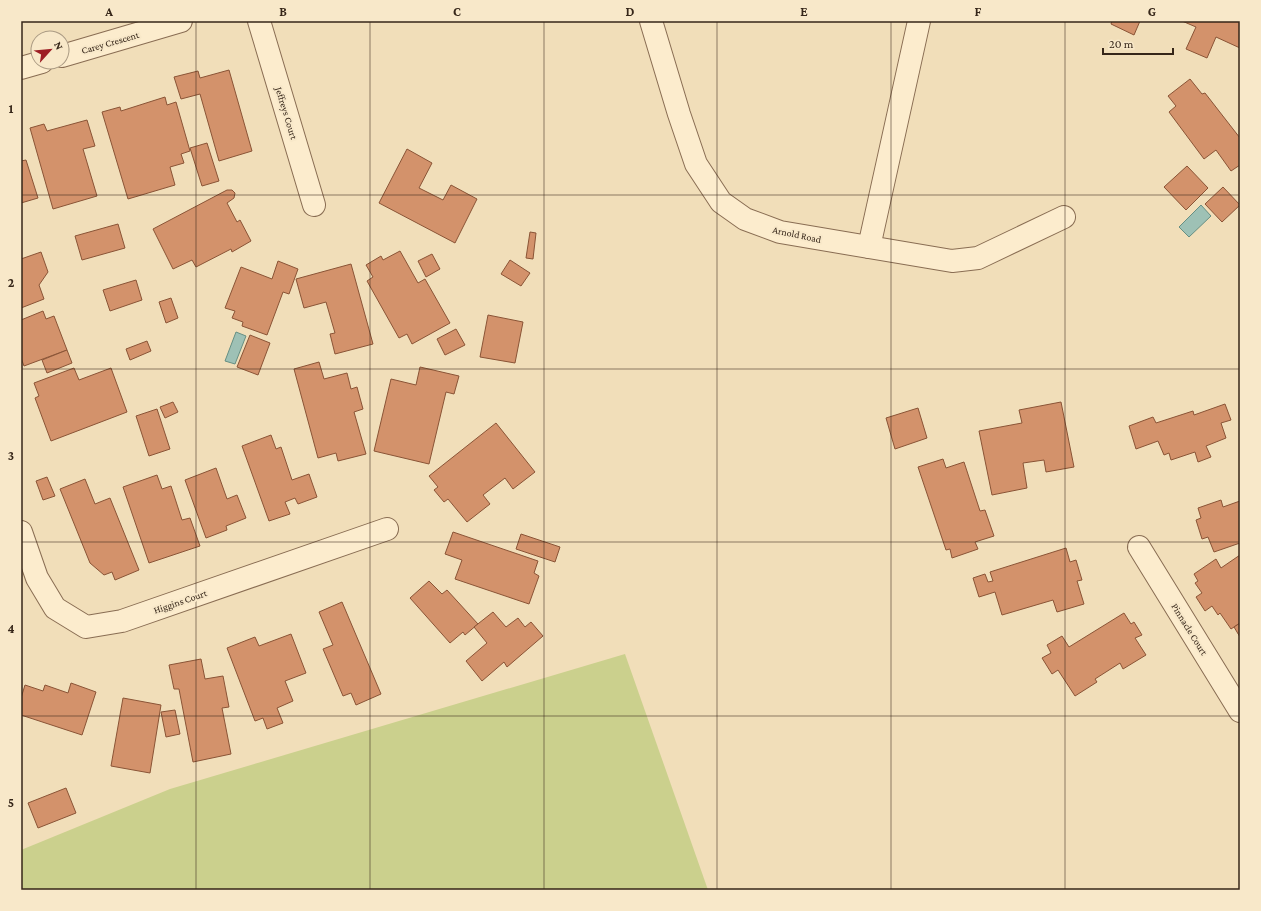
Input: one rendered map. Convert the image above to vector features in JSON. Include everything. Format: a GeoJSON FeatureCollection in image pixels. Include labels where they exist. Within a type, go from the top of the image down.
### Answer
{"type":"FeatureCollection","features":[{"type":"Feature","properties":{"kind":"street","name":"Carey Crescent"},"geometry":{"type":"LineString","coordinates":[[70,53],[137,27],[181,21]]}},
{"type":"Feature","properties":{"kind":"street","name":"Jeffreys Court"},"geometry":{"type":"LineString","coordinates":[[259,21],[314,205]]}},
{"type":"Feature","properties":{"kind":"street","name":"Arnold Road"},"geometry":{"type":"LineString","coordinates":[[651,21],[679,114],[696,164],[721,202],[746,219],[780,232],[952,261],[978,258],[1064,217]]}},
{"type":"Feature","properties":{"kind":"street"},"geometry":{"type":"LineString","coordinates":[[869,247],[919,21]]}},
{"type":"Feature","properties":{"kind":"street","name":"Higgins Court"},"geometry":{"type":"LineString","coordinates":[[21,532],[37,578],[55,608],[86,627],[122,621],[387,529]]}},
{"type":"Feature","properties":{"kind":"street","name":"Pinnacle Court"},"geometry":{"type":"LineString","coordinates":[[1139,547],[1240,711]]}},
{"type":"Feature","properties":{"kind":"green space"},"geometry":{"type":"Polygon","coordinates":[[[625,654],[708,890],[21,890],[21,850],[170,789],[625,654]]]}},
{"type":"Feature","properties":{"kind":"water"},"geometry":{"type":"Polygon","coordinates":[[[1201,205],[1211,216],[1189,237],[1179,227],[1201,205]]]}},
{"type":"Feature","properties":{"kind":"water"},"geometry":{"type":"Polygon","coordinates":[[[236,332],[246,336],[235,364],[225,361],[236,332]]]}},
{"type":"Feature","properties":{"kind":"building"},"geometry":{"type":"Polygon","coordinates":[[[1112,21],[1140,21],[1134,35],[1111,24],[1112,21]]]}},
{"type":"Feature","properties":{"kind":"building"},"geometry":{"type":"Polygon","coordinates":[[[1182,21],[1240,21],[1240,48],[1216,37],[1207,58],[1186,49],[1196,27],[1182,21]]]}},
{"type":"Feature","properties":{"kind":"building"},"geometry":{"type":"Polygon","coordinates":[[[229,70],[252,151],[219,161],[200,94],[181,99],[174,77],[198,71],[200,78],[229,70]]]}},
{"type":"Feature","properties":{"kind":"building"},"geometry":{"type":"Polygon","coordinates":[[[1190,79],[1202,94],[1205,93],[1240,138],[1240,165],[1231,171],[1216,150],[1204,159],[1169,112],[1176,106],[1168,96],[1190,79]]]}},
{"type":"Feature","properties":{"kind":"building"},"geometry":{"type":"Polygon","coordinates":[[[165,97],[167,105],[176,102],[190,151],[181,154],[184,163],[170,167],[175,185],[128,199],[102,112],[120,107],[121,111],[165,97]]]}},
{"type":"Feature","properties":{"kind":"building"},"geometry":{"type":"Polygon","coordinates":[[[87,120],[95,146],[83,149],[97,196],[53,209],[30,128],[44,124],[47,131],[87,120]]]}},
{"type":"Feature","properties":{"kind":"building"},"geometry":{"type":"Polygon","coordinates":[[[207,143],[219,181],[202,186],[190,148],[207,143]]]}},
{"type":"Feature","properties":{"kind":"building"},"geometry":{"type":"Polygon","coordinates":[[[407,149],[432,163],[419,188],[443,200],[451,185],[477,199],[455,243],[379,203],[407,149]]]}},
{"type":"Feature","properties":{"kind":"building"},"geometry":{"type":"Polygon","coordinates":[[[26,160],[38,198],[21,203],[21,161],[26,160]]]}},
{"type":"Feature","properties":{"kind":"building"},"geometry":{"type":"Polygon","coordinates":[[[1187,166],[1208,188],[1186,210],[1164,187],[1187,166]]]}},
{"type":"Feature","properties":{"kind":"building"},"geometry":{"type":"Polygon","coordinates":[[[1223,187],[1240,205],[1222,222],[1205,204],[1223,187]]]}},
{"type":"Feature","properties":{"kind":"building"},"geometry":{"type":"Polygon","coordinates":[[[227,190],[232,190],[235,193],[234,198],[227,203],[237,222],[240,220],[251,241],[232,252],[231,249],[196,267],[192,260],[173,269],[153,229],[227,190]]]}},
{"type":"Feature","properties":{"kind":"building"},"geometry":{"type":"Polygon","coordinates":[[[118,224],[125,248],[82,260],[75,236],[118,224]]]}},
{"type":"Feature","properties":{"kind":"building"},"geometry":{"type":"Polygon","coordinates":[[[530,232],[536,233],[533,259],[526,258],[530,232]]]}},
{"type":"Feature","properties":{"kind":"building"},"geometry":{"type":"Polygon","coordinates":[[[400,251],[418,283],[425,279],[450,323],[412,344],[407,334],[399,338],[367,281],[373,277],[366,265],[381,256],[383,260],[400,251]]]}},
{"type":"Feature","properties":{"kind":"building"},"geometry":{"type":"Polygon","coordinates":[[[41,252],[48,272],[39,285],[44,299],[21,308],[21,259],[41,252]]]}},
{"type":"Feature","properties":{"kind":"building"},"geometry":{"type":"Polygon","coordinates":[[[432,254],[440,269],[426,277],[418,261],[432,254]]]}},
{"type":"Feature","properties":{"kind":"building"},"geometry":{"type":"Polygon","coordinates":[[[510,260],[530,273],[521,286],[501,274],[510,260]]]}},
{"type":"Feature","properties":{"kind":"building"},"geometry":{"type":"Polygon","coordinates":[[[278,261],[298,269],[289,294],[283,292],[267,335],[242,326],[243,322],[232,318],[235,311],[225,308],[241,267],[272,279],[278,261]]]}},
{"type":"Feature","properties":{"kind":"building"},"geometry":{"type":"Polygon","coordinates":[[[351,264],[373,344],[335,354],[330,334],[335,333],[326,302],[304,308],[296,279],[351,264]]]}},
{"type":"Feature","properties":{"kind":"building"},"geometry":{"type":"Polygon","coordinates":[[[136,280],[142,300],[110,311],[103,290],[136,280]]]}},
{"type":"Feature","properties":{"kind":"building"},"geometry":{"type":"Polygon","coordinates":[[[171,298],[178,318],[166,323],[159,302],[171,298]]]}},
{"type":"Feature","properties":{"kind":"building"},"geometry":{"type":"Polygon","coordinates":[[[43,311],[46,319],[54,316],[67,350],[24,366],[21,358],[21,320],[43,311]]]}},
{"type":"Feature","properties":{"kind":"building"},"geometry":{"type":"Polygon","coordinates":[[[488,315],[523,322],[515,363],[480,357],[488,315]]]}},
{"type":"Feature","properties":{"kind":"building"},"geometry":{"type":"Polygon","coordinates":[[[456,329],[465,345],[445,355],[437,339],[456,329]]]}},
{"type":"Feature","properties":{"kind":"building"},"geometry":{"type":"Polygon","coordinates":[[[250,335],[270,343],[258,375],[237,367],[250,335]]]}},
{"type":"Feature","properties":{"kind":"building"},"geometry":{"type":"Polygon","coordinates":[[[147,341],[151,351],[130,360],[126,349],[147,341]]]}},
{"type":"Feature","properties":{"kind":"building"},"geometry":{"type":"Polygon","coordinates":[[[67,350],[72,363],[47,373],[42,360],[67,350]]]}},
{"type":"Feature","properties":{"kind":"building"},"geometry":{"type":"Polygon","coordinates":[[[319,362],[324,379],[347,373],[351,389],[357,387],[363,409],[354,412],[366,454],[338,461],[336,453],[318,458],[294,369],[319,362]]]}},
{"type":"Feature","properties":{"kind":"building"},"geometry":{"type":"Polygon","coordinates":[[[420,367],[459,376],[454,394],[446,392],[429,464],[374,451],[391,379],[416,385],[420,367]]]}},
{"type":"Feature","properties":{"kind":"building"},"geometry":{"type":"Polygon","coordinates":[[[74,368],[79,380],[111,368],[127,412],[51,441],[35,398],[39,396],[34,383],[74,368]]]}},
{"type":"Feature","properties":{"kind":"building"},"geometry":{"type":"Polygon","coordinates":[[[173,402],[178,412],[165,418],[160,407],[173,402]]]}},
{"type":"Feature","properties":{"kind":"building"},"geometry":{"type":"Polygon","coordinates":[[[1061,402],[1074,467],[1046,472],[1044,460],[1023,463],[1027,488],[992,495],[979,431],[1022,423],[1019,410],[1061,402]]]}},
{"type":"Feature","properties":{"kind":"building"},"geometry":{"type":"Polygon","coordinates":[[[1225,404],[1231,420],[1221,423],[1226,438],[1206,446],[1211,457],[1198,462],[1195,452],[1171,460],[1169,453],[1164,455],[1158,441],[1136,449],[1129,426],[1153,417],[1156,423],[1193,411],[1194,415],[1225,404]]]}},
{"type":"Feature","properties":{"kind":"building"},"geometry":{"type":"Polygon","coordinates":[[[918,408],[927,438],[895,449],[886,418],[918,408]]]}},
{"type":"Feature","properties":{"kind":"building"},"geometry":{"type":"Polygon","coordinates":[[[157,409],[170,449],[149,456],[136,416],[157,409]]]}},
{"type":"Feature","properties":{"kind":"building"},"geometry":{"type":"Polygon","coordinates":[[[496,423],[535,472],[513,489],[505,478],[483,495],[490,504],[467,522],[448,499],[444,502],[434,490],[438,487],[429,476],[496,423]]]}},
{"type":"Feature","properties":{"kind":"building"},"geometry":{"type":"Polygon","coordinates":[[[271,435],[276,449],[281,447],[292,480],[309,474],[317,497],[298,504],[295,498],[285,502],[290,514],[269,521],[242,446],[271,435]]]}},
{"type":"Feature","properties":{"kind":"building"},"geometry":{"type":"Polygon","coordinates":[[[943,459],[946,468],[964,462],[980,511],[985,510],[994,536],[975,542],[978,549],[952,558],[950,549],[946,550],[918,467],[943,459]]]}},
{"type":"Feature","properties":{"kind":"building"},"geometry":{"type":"Polygon","coordinates":[[[216,468],[227,499],[237,495],[246,518],[226,526],[227,530],[206,538],[185,480],[216,468]]]}},
{"type":"Feature","properties":{"kind":"building"},"geometry":{"type":"Polygon","coordinates":[[[157,475],[162,489],[171,486],[182,520],[190,518],[200,546],[149,563],[123,487],[157,475]]]}},
{"type":"Feature","properties":{"kind":"building"},"geometry":{"type":"Polygon","coordinates":[[[47,477],[55,496],[43,500],[36,481],[47,477]]]}},
{"type":"Feature","properties":{"kind":"building"},"geometry":{"type":"Polygon","coordinates":[[[85,479],[95,504],[110,498],[139,570],[115,580],[112,572],[104,575],[90,563],[60,489],[85,479]]]}},
{"type":"Feature","properties":{"kind":"building"},"geometry":{"type":"Polygon","coordinates":[[[1221,500],[1223,507],[1240,501],[1240,543],[1214,552],[1208,537],[1202,539],[1196,520],[1201,518],[1198,508],[1221,500]]]}},
{"type":"Feature","properties":{"kind":"building"},"geometry":{"type":"Polygon","coordinates":[[[453,532],[538,561],[534,573],[539,576],[529,604],[455,579],[462,560],[445,554],[453,532]]]}},
{"type":"Feature","properties":{"kind":"building"},"geometry":{"type":"Polygon","coordinates":[[[521,534],[560,547],[555,562],[516,549],[521,534]]]}},
{"type":"Feature","properties":{"kind":"building"},"geometry":{"type":"Polygon","coordinates":[[[1066,548],[1070,562],[1076,560],[1082,580],[1077,581],[1084,604],[1057,612],[1053,600],[1002,615],[995,592],[979,597],[973,578],[985,574],[988,582],[993,581],[990,572],[1066,548]]]}},
{"type":"Feature","properties":{"kind":"building"},"geometry":{"type":"Polygon","coordinates":[[[1240,555],[1240,623],[1231,629],[1220,613],[1218,615],[1212,606],[1205,611],[1196,597],[1202,593],[1195,583],[1198,581],[1194,574],[1216,559],[1221,568],[1240,555]]]}},
{"type":"Feature","properties":{"kind":"building"},"geometry":{"type":"Polygon","coordinates":[[[429,581],[442,594],[447,590],[478,624],[465,635],[463,632],[450,643],[410,598],[429,581]]]}},
{"type":"Feature","properties":{"kind":"building"},"geometry":{"type":"Polygon","coordinates":[[[342,602],[381,694],[356,705],[351,693],[343,696],[323,649],[333,645],[319,612],[342,602]]]}},
{"type":"Feature","properties":{"kind":"building"},"geometry":{"type":"Polygon","coordinates":[[[493,612],[506,627],[518,618],[525,627],[531,622],[543,636],[507,667],[504,662],[482,681],[466,661],[487,643],[474,627],[493,612]]]}},
{"type":"Feature","properties":{"kind":"building"},"geometry":{"type":"Polygon","coordinates":[[[1124,613],[1131,624],[1134,622],[1142,635],[1135,638],[1146,655],[1123,669],[1120,663],[1095,679],[1097,682],[1075,696],[1058,670],[1052,674],[1042,658],[1051,653],[1047,645],[1062,636],[1069,647],[1124,613]]]}},
{"type":"Feature","properties":{"kind":"building"},"geometry":{"type":"Polygon","coordinates":[[[1240,623],[1240,637],[1234,627],[1240,623]]]}},
{"type":"Feature","properties":{"kind":"building"},"geometry":{"type":"Polygon","coordinates":[[[291,634],[306,673],[285,681],[293,701],[277,708],[283,723],[267,729],[263,718],[255,721],[227,648],[255,637],[259,646],[291,634]]]}},
{"type":"Feature","properties":{"kind":"building"},"geometry":{"type":"Polygon","coordinates":[[[201,659],[205,679],[223,676],[229,707],[222,708],[231,754],[193,762],[179,689],[174,689],[169,665],[201,659]]]}},
{"type":"Feature","properties":{"kind":"building"},"geometry":{"type":"Polygon","coordinates":[[[71,683],[96,692],[82,735],[21,715],[21,698],[25,685],[43,691],[45,685],[68,693],[71,683]]]}},
{"type":"Feature","properties":{"kind":"building"},"geometry":{"type":"Polygon","coordinates":[[[123,698],[161,705],[150,773],[111,766],[123,698]]]}},
{"type":"Feature","properties":{"kind":"building"},"geometry":{"type":"Polygon","coordinates":[[[175,710],[180,734],[166,737],[161,712],[175,710]]]}},
{"type":"Feature","properties":{"kind":"building"},"geometry":{"type":"Polygon","coordinates":[[[66,788],[76,813],[38,828],[28,803],[66,788]]]}}]}
